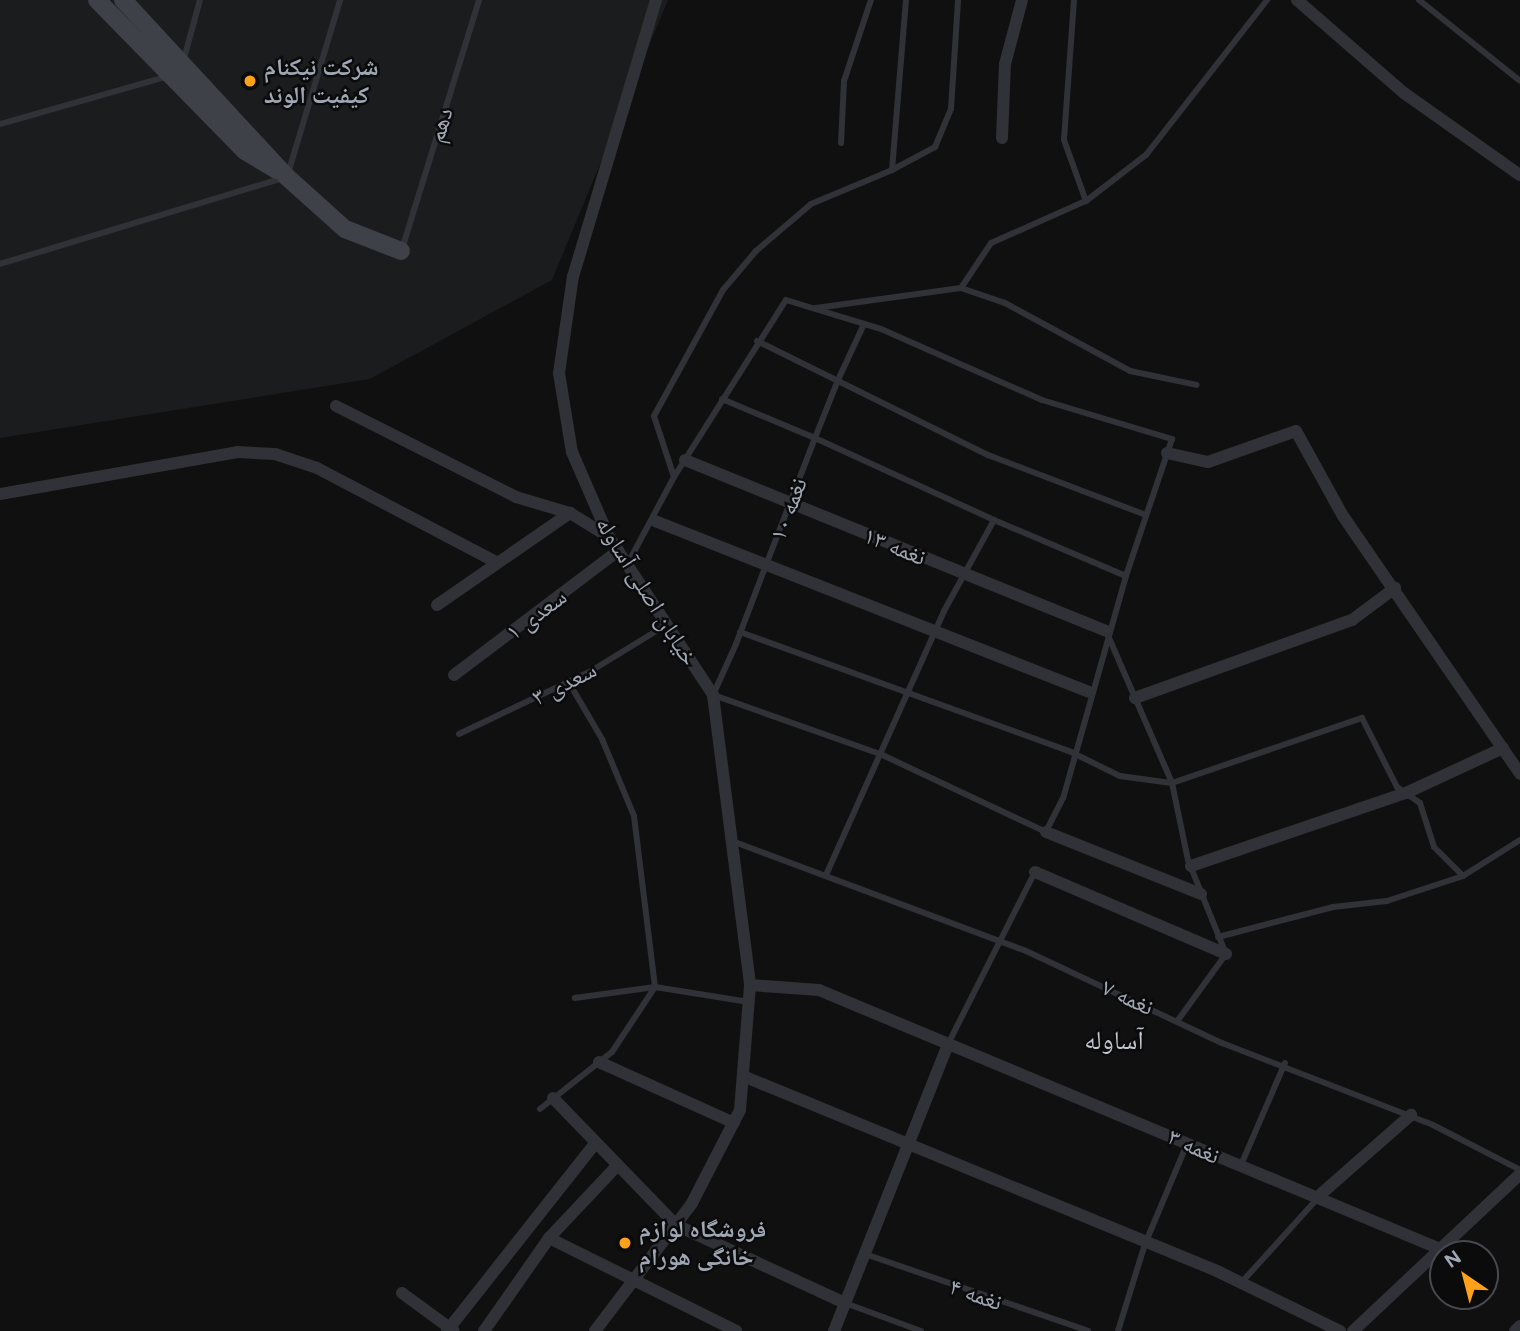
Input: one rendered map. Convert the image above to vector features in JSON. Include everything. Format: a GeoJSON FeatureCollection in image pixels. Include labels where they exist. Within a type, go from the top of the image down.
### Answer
{"type":"FeatureCollection","features":[{"type":"Feature","properties":{"kind":"street"},"geometry":{"type":"LineString","coordinates":[[97,0],[177,69]]}},
{"type":"Feature","properties":{"kind":"street"},"geometry":{"type":"LineString","coordinates":[[123,0],[244,151],[287,177],[345,229],[401,251]]}},
{"type":"Feature","properties":{"kind":"street","name":"خیابان اصلی آساوله"},"geometry":{"type":"LineString","coordinates":[[595,1331],[638,1280],[677,1225],[734,1123],[743,1076],[750,985],[713,695],[609,537],[572,452],[559,373],[573,276],[656,0]]}},
{"type":"Feature","properties":{"kind":"street"},"geometry":{"type":"LineString","coordinates":[[1002,138],[1005,64],[1022,0]]}},
{"type":"Feature","properties":{"kind":"street"},"geometry":{"type":"LineString","coordinates":[[1297,0],[1405,93],[1520,175]]}},
{"type":"Feature","properties":{"kind":"street"},"geometry":{"type":"LineString","coordinates":[[336,406],[516,497],[570,513],[609,537]]}},
{"type":"Feature","properties":{"kind":"street"},"geometry":{"type":"LineString","coordinates":[[1167,453],[1208,462],[1296,430],[1343,516],[1395,588],[1447,674],[1520,774]]}},
{"type":"Feature","properties":{"kind":"street"},"geometry":{"type":"LineString","coordinates":[[0,494],[237,452],[275,454],[317,468],[498,563]]}},
{"type":"Feature","properties":{"kind":"street","name":"نغمه ۱۳"},"geometry":{"type":"LineString","coordinates":[[685,460],[1106,631]]}},
{"type":"Feature","properties":{"kind":"street"},"geometry":{"type":"LineString","coordinates":[[437,606],[570,513]]}},
{"type":"Feature","properties":{"kind":"street"},"geometry":{"type":"LineString","coordinates":[[656,521],[1089,692]]}},
{"type":"Feature","properties":{"kind":"street","name":"سعدی ۱"},"geometry":{"type":"LineString","coordinates":[[454,675],[618,551]]}},
{"type":"Feature","properties":{"kind":"street"},"geometry":{"type":"LineString","coordinates":[[1135,698],[1352,620],[1395,588]]}},
{"type":"Feature","properties":{"kind":"street"},"geometry":{"type":"LineString","coordinates":[[1191,866],[1406,793],[1503,748]]}},
{"type":"Feature","properties":{"kind":"street"},"geometry":{"type":"LineString","coordinates":[[1046,832],[1201,894]]}},
{"type":"Feature","properties":{"kind":"street"},"geometry":{"type":"LineString","coordinates":[[1035,872],[1226,954]]}},
{"type":"Feature","properties":{"kind":"street"},"geometry":{"type":"LineString","coordinates":[[750,985],[819,990],[948,1044],[834,1331]]}},
{"type":"Feature","properties":{"kind":"street","name":"نغمه ۳"},"geometry":{"type":"LineString","coordinates":[[948,1044],[1188,1142],[1241,1167],[1321,1194],[1429,1244]]}},
{"type":"Feature","properties":{"kind":"street"},"geometry":{"type":"LineString","coordinates":[[599,1062],[734,1123]]}},
{"type":"Feature","properties":{"kind":"street"},"geometry":{"type":"LineString","coordinates":[[743,1076],[1241,1283],[1340,1331]]}},
{"type":"Feature","properties":{"kind":"street"},"geometry":{"type":"LineString","coordinates":[[553,1098],[615,1168],[677,1225],[845,1303]]}},
{"type":"Feature","properties":{"kind":"street"},"geometry":{"type":"LineString","coordinates":[[1321,1194],[1411,1115]]}},
{"type":"Feature","properties":{"kind":"street"},"geometry":{"type":"LineString","coordinates":[[402,1293],[451,1330],[594,1145]]}},
{"type":"Feature","properties":{"kind":"street"},"geometry":{"type":"LineString","coordinates":[[484,1331],[549,1238],[615,1168]]}},
{"type":"Feature","properties":{"kind":"street"},"geometry":{"type":"LineString","coordinates":[[1449,1240],[1520,1172]]}},
{"type":"Feature","properties":{"kind":"street"},"geometry":{"type":"LineString","coordinates":[[549,1238],[736,1331]]}},
{"type":"Feature","properties":{"kind":"street"},"geometry":{"type":"LineString","coordinates":[[1353,1331],[1429,1259]]}},
{"type":"Feature","properties":{"kind":"street"},"geometry":{"type":"LineString","coordinates":[[1515,1331],[1520,1326]]}},
{"type":"Feature","properties":{"kind":"lane"},"geometry":{"type":"LineString","coordinates":[[0,124],[177,69],[200,0]]}},
{"type":"Feature","properties":{"kind":"lane"},"geometry":{"type":"LineString","coordinates":[[0,264],[287,177],[340,0]]}},
{"type":"Feature","properties":{"kind":"lane","name":"دهم"},"geometry":{"type":"LineString","coordinates":[[401,251],[479,0]]}},
{"type":"Feature","properties":{"kind":"lane"},"geometry":{"type":"LineString","coordinates":[[841,143],[844,81],[871,0]]}},
{"type":"Feature","properties":{"kind":"lane"},"geometry":{"type":"LineString","coordinates":[[892,170],[906,0]]}},
{"type":"Feature","properties":{"kind":"lane"},"geometry":{"type":"LineString","coordinates":[[674,477],[654,416],[723,290],[756,251],[811,204],[892,170],[934,147],[951,109],[958,0]]}},
{"type":"Feature","properties":{"kind":"lane"},"geometry":{"type":"LineString","coordinates":[[1073,0],[1064,140],[1086,201]]}},
{"type":"Feature","properties":{"kind":"lane"},"geometry":{"type":"LineString","coordinates":[[961,288],[992,243],[1086,201],[1146,155],[1267,0]]}},
{"type":"Feature","properties":{"kind":"lane"},"geometry":{"type":"LineString","coordinates":[[1419,0],[1520,81]]}},
{"type":"Feature","properties":{"kind":"lane"},"geometry":{"type":"LineString","coordinates":[[814,308],[961,288],[1005,303],[1129,371],[1197,385]]}},
{"type":"Feature","properties":{"kind":"lane"},"geometry":{"type":"LineString","coordinates":[[627,565],[656,521],[674,477],[757,341],[786,300],[864,324],[1042,400],[1172,439],[1106,631],[1072,752],[1063,798],[1046,832],[880,754],[713,695]]}},
{"type":"Feature","properties":{"kind":"lane","name":"نغمه ۱۰"},"geometry":{"type":"LineString","coordinates":[[713,695],[838,380],[864,324]]}},
{"type":"Feature","properties":{"kind":"lane"},"geometry":{"type":"LineString","coordinates":[[757,341],[988,455],[1146,515]]}},
{"type":"Feature","properties":{"kind":"lane"},"geometry":{"type":"LineString","coordinates":[[722,399],[1126,576]]}},
{"type":"Feature","properties":{"kind":"lane"},"geometry":{"type":"LineString","coordinates":[[826,875],[935,631],[994,520]]}},
{"type":"Feature","properties":{"kind":"lane","name":"سعدی ۳"},"geometry":{"type":"LineString","coordinates":[[459,734],[568,681],[666,625]]}},
{"type":"Feature","properties":{"kind":"lane"},"geometry":{"type":"LineString","coordinates":[[1106,631],[1172,783],[1191,866],[1226,954],[1178,1020]]}},
{"type":"Feature","properties":{"kind":"lane"},"geometry":{"type":"LineString","coordinates":[[740,632],[1072,752],[1120,776],[1172,783],[1362,718],[1406,793],[1420,803],[1434,848],[1463,876]]}},
{"type":"Feature","properties":{"kind":"lane"},"geometry":{"type":"LineString","coordinates":[[540,1109],[599,1062],[655,987],[634,816],[603,739],[568,681]]}},
{"type":"Feature","properties":{"kind":"lane"},"geometry":{"type":"LineString","coordinates":[[1218,937],[1333,907],[1387,901],[1463,876],[1520,840]]}},
{"type":"Feature","properties":{"kind":"lane","name":"نغمه ۷"},"geometry":{"type":"LineString","coordinates":[[730,841],[826,875],[998,944],[1178,1020],[1222,1043],[1285,1063],[1411,1115],[1520,1172]]}},
{"type":"Feature","properties":{"kind":"lane"},"geometry":{"type":"LineString","coordinates":[[948,1044],[1035,872]]}},
{"type":"Feature","properties":{"kind":"lane"},"geometry":{"type":"LineString","coordinates":[[575,998],[655,987],[749,1002]]}},
{"type":"Feature","properties":{"kind":"lane"},"geometry":{"type":"LineString","coordinates":[[1241,1167],[1285,1063]]}},
{"type":"Feature","properties":{"kind":"lane"},"geometry":{"type":"LineString","coordinates":[[1118,1331],[1145,1244],[1188,1142]]}},
{"type":"Feature","properties":{"kind":"lane"},"geometry":{"type":"LineString","coordinates":[[1241,1283],[1321,1194]]}},
{"type":"Feature","properties":{"kind":"lane","name":"نغمه ۴"},"geometry":{"type":"LineString","coordinates":[[865,1254],[1088,1331]]}},
{"type":"Feature","properties":{"kind":"lane"},"geometry":{"type":"LineString","coordinates":[[845,1303],[921,1331]]}},
{"type":"Feature","properties":{"kind":"shaded area"},"geometry":{"type":"Polygon","coordinates":[[[0,0],[668,0],[552,280],[370,379],[0,438],[0,0]]]}},
{"type":"Feature","properties":{"kind":"place","name":"شرکت نیکنام کیفیت الوند"},"geometry":{"type":"Point","coordinates":[250,81]}},
{"type":"Feature","properties":{"kind":"place","name":"فروشگاه لوازم خانگی هورام"},"geometry":{"type":"Point","coordinates":[625,1243]}},
{"type":"Feature","properties":{"kind":"district","name":"آساوله"},"geometry":{"type":"Point","coordinates":[1114,1041]}}]}
